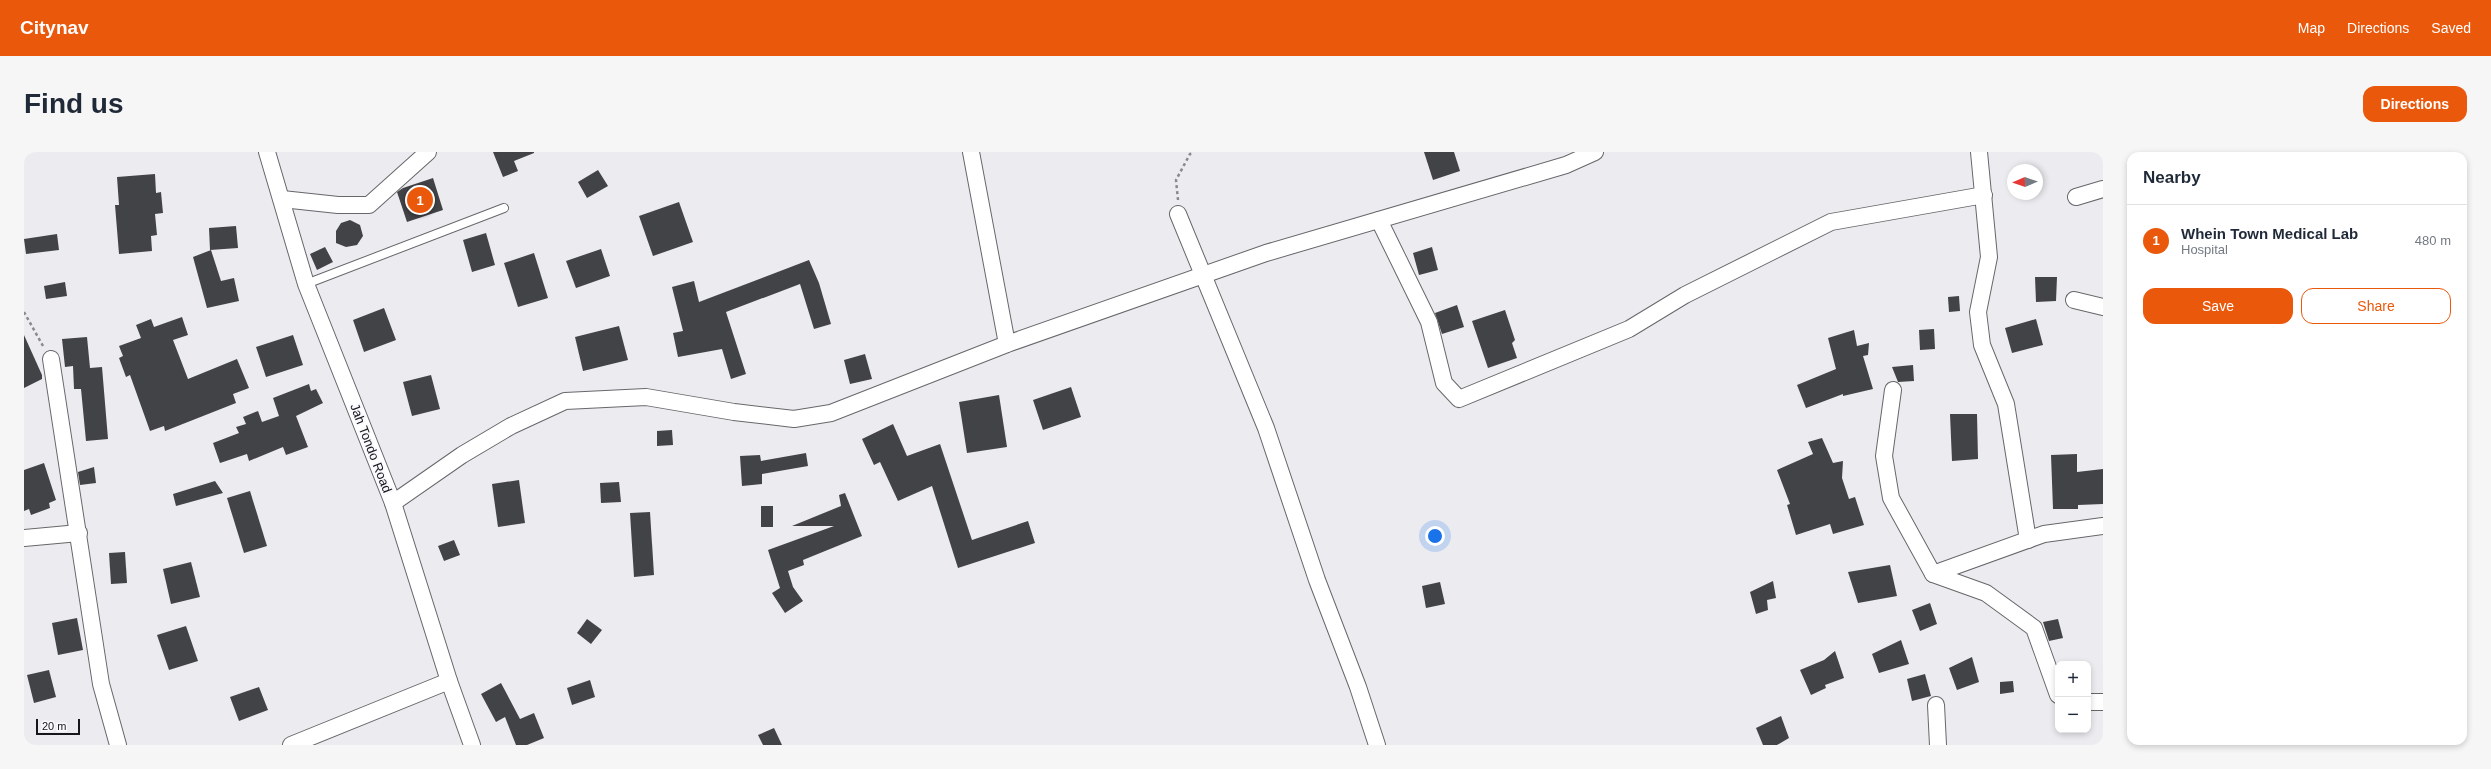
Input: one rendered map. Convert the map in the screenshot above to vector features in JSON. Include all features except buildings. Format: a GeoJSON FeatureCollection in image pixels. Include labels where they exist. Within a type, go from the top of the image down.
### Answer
{"type":"FeatureCollection","features":[{"type":"Feature","properties":{"kind":"street","name":"Jah Tondo Road"},"geometry":{"type":"LineString","coordinates":[[267,152],[306,284],[392,504],[448,681],[472,745]]}},
{"type":"Feature","properties":{"kind":"street"},"geometry":{"type":"LineString","coordinates":[[282,199],[338,205],[369,205],[398,181],[428,152]]}},
{"type":"Feature","properties":{"kind":"street"},"geometry":{"type":"LineString","coordinates":[[971,152],[1008,344]]}},
{"type":"Feature","properties":{"kind":"street"},"geometry":{"type":"LineString","coordinates":[[392,504],[462,455],[511,426],[565,401],[646,397],[734,412],[794,419],[830,414],[1008,344],[1266,254],[1566,165],[1595,152]]}},
{"type":"Feature","properties":{"kind":"street"},"geometry":{"type":"LineString","coordinates":[[1979,152],[1989,257],[1978,312],[1982,345],[2006,404],[2028,540]]}},
{"type":"Feature","properties":{"kind":"street"},"geometry":{"type":"LineString","coordinates":[[2076,197],[2103,189]]}},
{"type":"Feature","properties":{"kind":"street"},"geometry":{"type":"LineString","coordinates":[[1379,220],[1429,322],[1444,383],[1459,399],[1629,329],[1685,295],[1831,222],[1984,195]]}},
{"type":"Feature","properties":{"kind":"street"},"geometry":{"type":"LineString","coordinates":[[1178,214],[1266,428],[1317,580],[1358,687],[1377,745]]}},
{"type":"Feature","properties":{"kind":"street"},"geometry":{"type":"LineString","coordinates":[[2074,300],[2103,307]]}},
{"type":"Feature","properties":{"kind":"street"},"geometry":{"type":"LineString","coordinates":[[51,359],[63,450],[79,533],[101,684],[118,745]]}},
{"type":"Feature","properties":{"kind":"street"},"geometry":{"type":"LineString","coordinates":[[1893,390],[1884,456],[1891,498],[1933,574],[1986,593],[2034,628],[2055,687]]}},
{"type":"Feature","properties":{"kind":"street"},"geometry":{"type":"LineString","coordinates":[[1933,574],[2044,534],[2103,526]]}},
{"type":"Feature","properties":{"kind":"street"},"geometry":{"type":"LineString","coordinates":[[24,538],[79,533]]}},
{"type":"Feature","properties":{"kind":"street"},"geometry":{"type":"LineString","coordinates":[[291,745],[448,681]]}},
{"type":"Feature","properties":{"kind":"street"},"geometry":{"type":"LineString","coordinates":[[2091,702],[2103,702]]}},
{"type":"Feature","properties":{"kind":"street"},"geometry":{"type":"LineString","coordinates":[[1936,705],[1938,745]]}},
{"type":"Feature","properties":{"kind":"lane"},"geometry":{"type":"LineString","coordinates":[[306,284],[504,208]]}},
{"type":"Feature","properties":{"kind":"path"},"geometry":{"type":"LineString","coordinates":[[1178,214],[1176,180],[1190,154],[1193,152]]}},
{"type":"Feature","properties":{"kind":"path"},"geometry":{"type":"LineString","coordinates":[[24,312],[51,359]]}},
{"type":"Feature","properties":{"kind":"place","name":"Whein Town Medical Lab"},"geometry":{"type":"Point","coordinates":[420,200]}}]}
